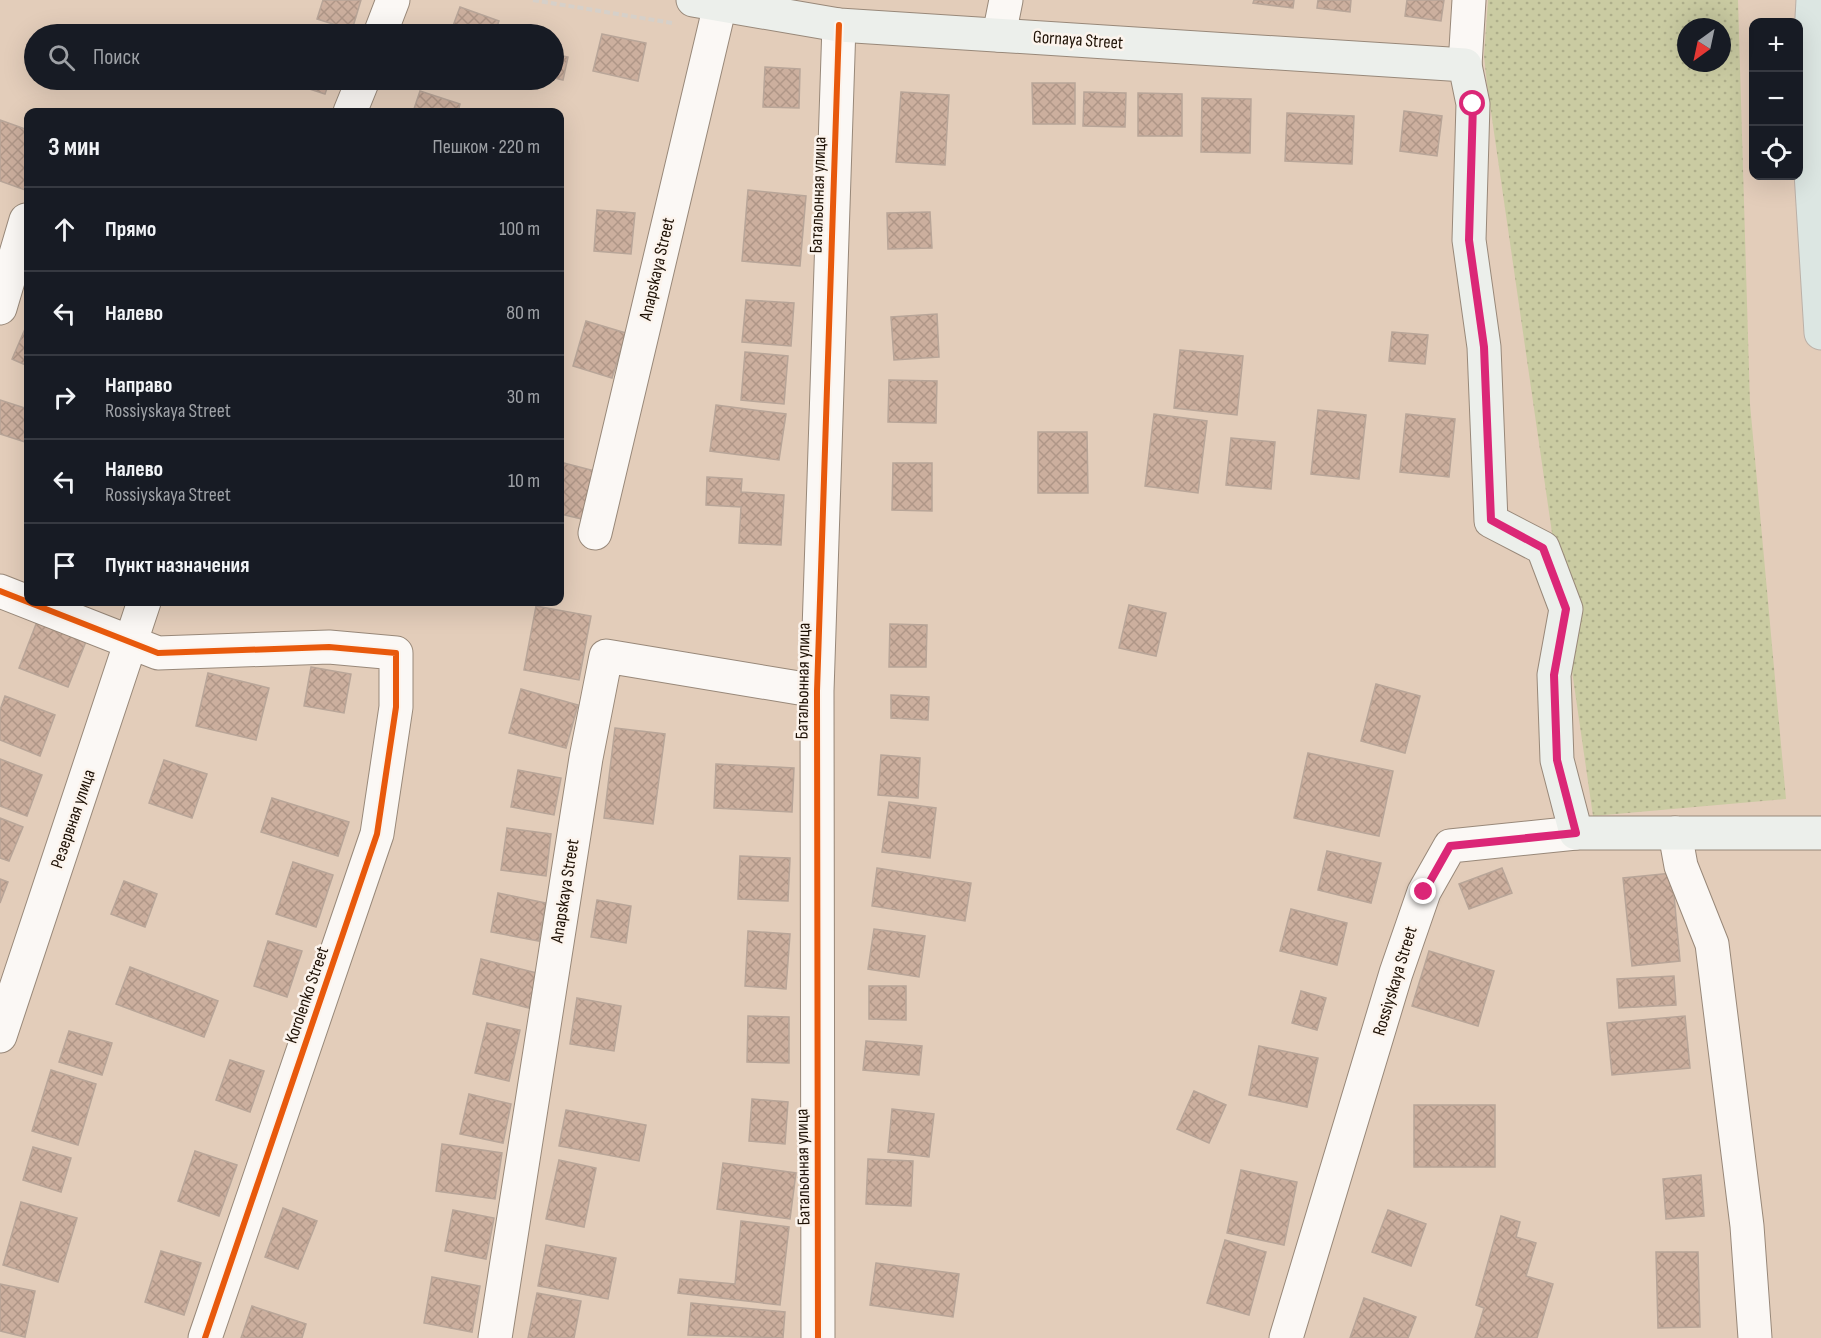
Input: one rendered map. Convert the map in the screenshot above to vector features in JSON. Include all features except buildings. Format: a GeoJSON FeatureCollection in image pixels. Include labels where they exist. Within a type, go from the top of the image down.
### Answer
{"type":"FeatureCollection","features":[{"type":"Feature","properties":{"kind":"main road"},"geometry":{"type":"LineString","coordinates":[[1813,0],[1807,108],[1821,333]]}},
{"type":"Feature","properties":{"kind":"main road","name":"Gornaya Street"},"geometry":{"type":"LineString","coordinates":[[706,2],[839,25],[1465,64]]}},
{"type":"Feature","properties":{"kind":"main road"},"geometry":{"type":"LineString","coordinates":[[1465,64],[1473,104],[1469,240],[1484,347],[1491,520],[1543,548],[1566,609],[1554,675],[1557,760],[1576,833]]}},
{"type":"Feature","properties":{"kind":"main road","name":"Rossiyskaya Street"},"geometry":{"type":"LineString","coordinates":[[1576,833],[1821,833]]}},
{"type":"Feature","properties":{"kind":"street"},"geometry":{"type":"LineString","coordinates":[[384,24],[393,0]]}},
{"type":"Feature","properties":{"kind":"street"},"geometry":{"type":"LineString","coordinates":[[999,35],[1006,0]]}},
{"type":"Feature","properties":{"kind":"street"},"geometry":{"type":"LineString","coordinates":[[1465,64],[1469,0]]}},
{"type":"Feature","properties":{"kind":"street","name":"Anapskaya Street"},"geometry":{"type":"LineString","coordinates":[[595,533],[706,2]]}},
{"type":"Feature","properties":{"kind":"street","name":"Батальонная улица"},"geometry":{"type":"LineString","coordinates":[[818,1338],[817,691],[839,25]]}},
{"type":"Feature","properties":{"kind":"street"},"geometry":{"type":"LineString","coordinates":[[352,108],[359,90]]}},
{"type":"Feature","properties":{"kind":"street"},"geometry":{"type":"LineString","coordinates":[[0,308],[24,227]]}},
{"type":"Feature","properties":{"kind":"street"},"geometry":{"type":"LineString","coordinates":[[0,591],[24,600]]}},
{"type":"Feature","properties":{"kind":"street"},"geometry":{"type":"LineString","coordinates":[[40,606],[132,641]]}},
{"type":"Feature","properties":{"kind":"street","name":"Резервная улица"},"geometry":{"type":"LineString","coordinates":[[0,1036],[143,606]]}},
{"type":"Feature","properties":{"kind":"street","name":"Korolenko Street"},"geometry":{"type":"LineString","coordinates":[[132,641],[158,653],[329,647],[396,652],[396,707],[378,834],[205,1338]]}},
{"type":"Feature","properties":{"kind":"street","name":"Anapskaya Street"},"geometry":{"type":"LineString","coordinates":[[495,1338],[584,769],[606,656],[817,691]]}},
{"type":"Feature","properties":{"kind":"street","name":"Rossiyskaya Street"},"geometry":{"type":"LineString","coordinates":[[1286,1338],[1396,972],[1429,883],[1450,846],[1576,833]]}},
{"type":"Feature","properties":{"kind":"street"},"geometry":{"type":"LineString","coordinates":[[1675,833],[1681,866],[1712,944],[1748,1226],[1755,1338]]}},
{"type":"Feature","properties":{"kind":"green space"},"geometry":{"type":"Polygon","coordinates":[[[1488,0],[1738,0],[1750,404],[1786,799],[1593,816],[1484,56],[1488,0]]]}},
{"type":"Feature","properties":{"kind":"cycle path"},"geometry":{"type":"LineString","coordinates":[[818,1338],[817,691],[839,25]]}},
{"type":"Feature","properties":{"kind":"cycle path"},"geometry":{"type":"LineString","coordinates":[[0,591],[24,600]]}},
{"type":"Feature","properties":{"kind":"cycle path"},"geometry":{"type":"LineString","coordinates":[[38,606],[158,653],[329,647],[396,653],[396,707],[377,834],[205,1338]]}},
{"type":"Feature","properties":{"kind":"route"},"geometry":{"type":"LineString","coordinates":[[1424,892],[1450,846],[1576,833],[1557,760],[1554,675],[1566,609],[1543,548],[1491,520],[1484,347],[1469,240],[1473,104]]}}]}
